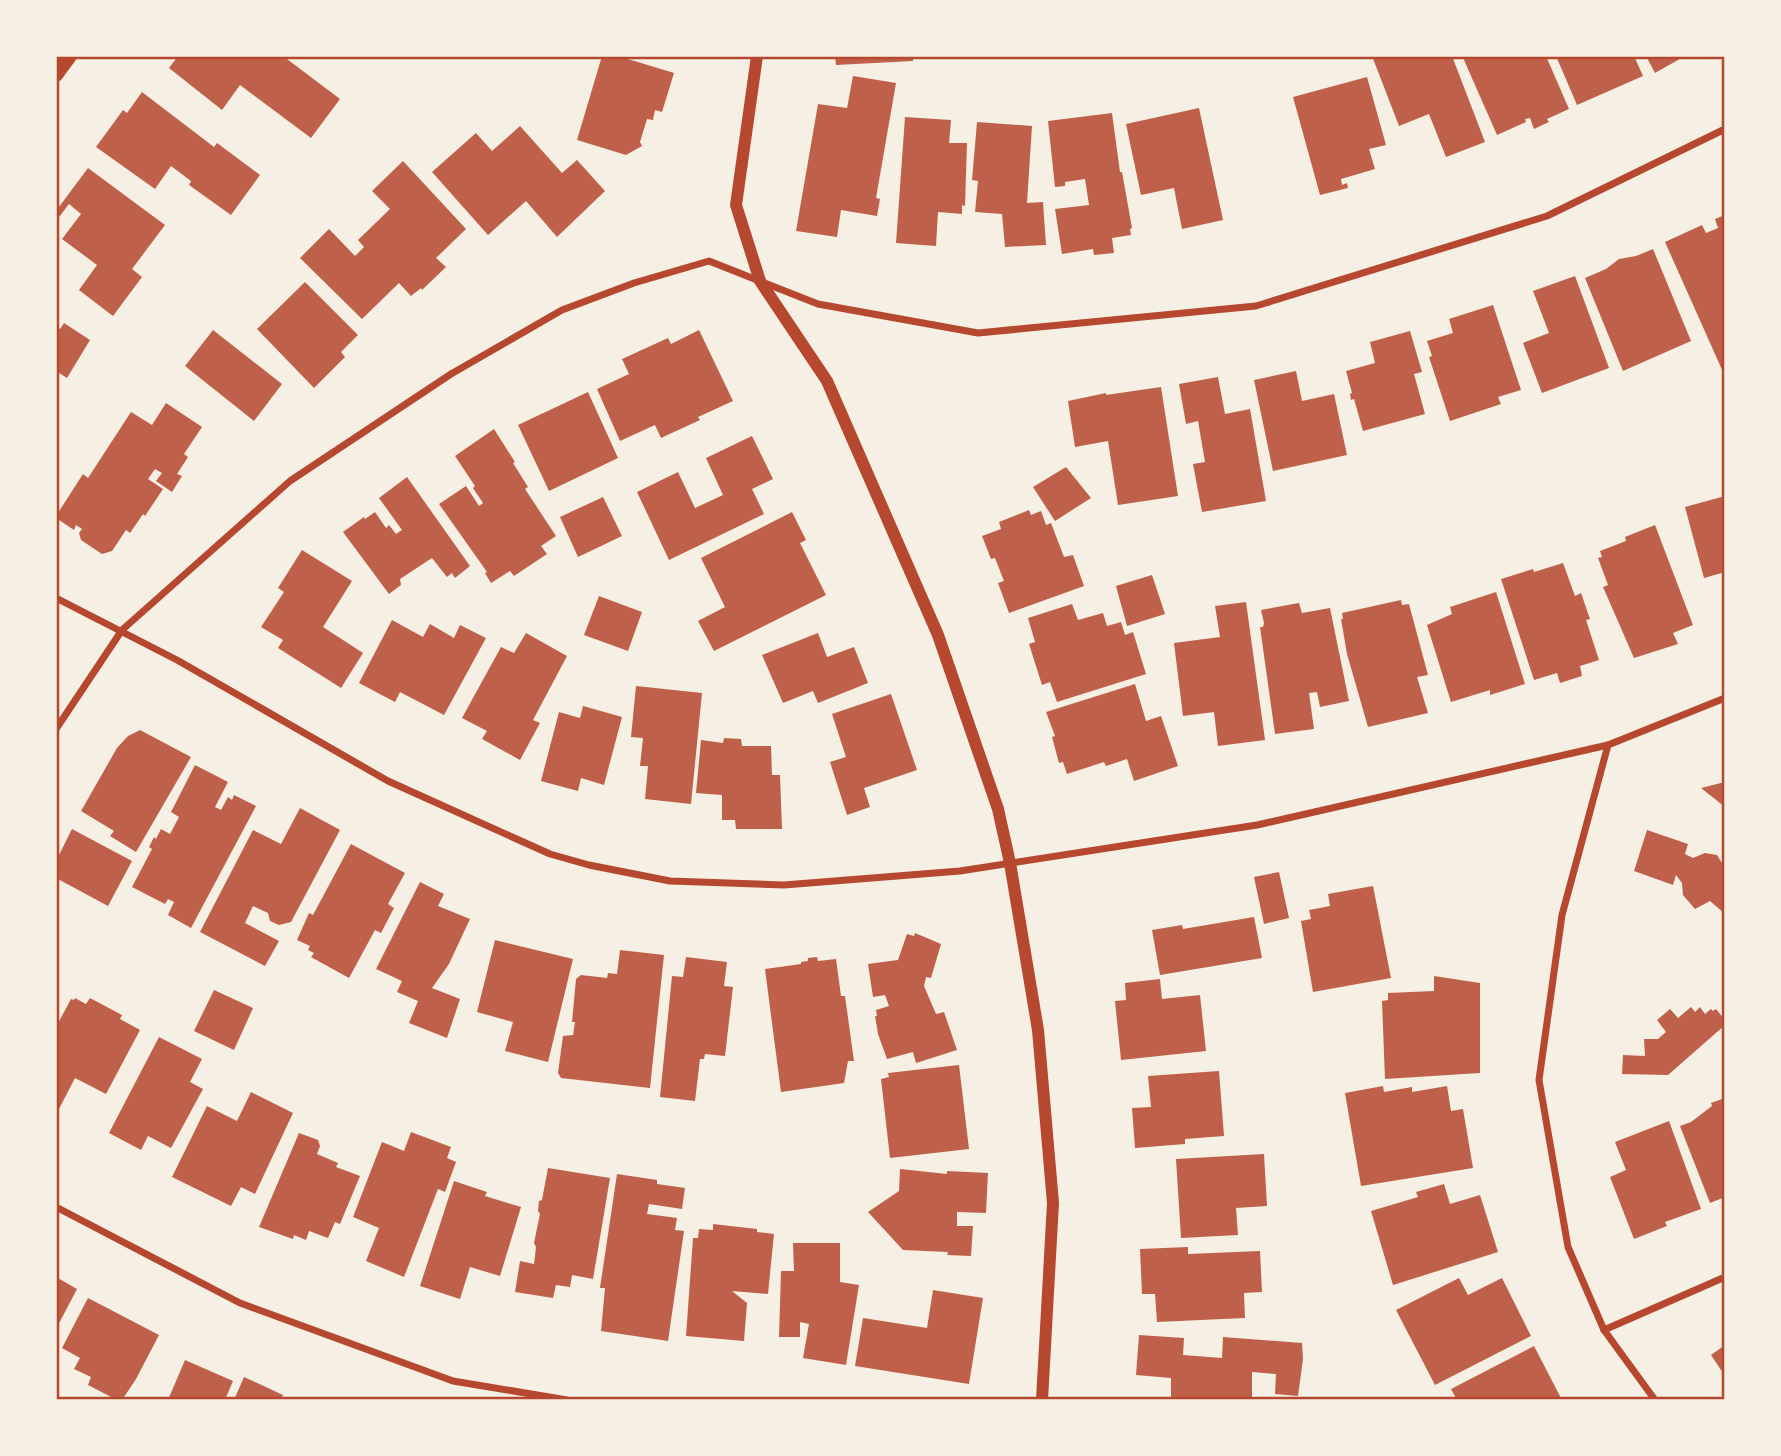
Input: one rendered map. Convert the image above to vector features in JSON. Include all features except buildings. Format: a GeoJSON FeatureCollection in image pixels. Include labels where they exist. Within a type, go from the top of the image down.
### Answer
{"type":"FeatureCollection","features":[{"type":"Feature","properties":{"kind":"main road"},"geometry":{"type":"LineString","coordinates":[[56,75],[70,56]]}},
{"type":"Feature","properties":{"kind":"street"},"geometry":{"type":"LineString","coordinates":[[757,56],[736,205],[760,281],[827,381],[938,635],[998,809],[1010,863],[1038,1030],[1053,1203],[1042,1400]]}},
{"type":"Feature","properties":{"kind":"street"},"geometry":{"type":"LineString","coordinates":[[56,729],[122,631],[290,481],[451,374],[562,310],[634,283],[709,261],[818,304],[978,332],[1256,306],[1547,216],[1725,128]]}},
{"type":"Feature","properties":{"kind":"street"},"geometry":{"type":"LineString","coordinates":[[56,598],[122,631],[388,781],[550,854],[589,866],[670,881],[784,885],[960,871],[1257,825],[1608,745],[1725,698]]}},
{"type":"Feature","properties":{"kind":"street"},"geometry":{"type":"LineString","coordinates":[[1608,745],[1562,915],[1539,1080],[1568,1247],[1605,1330],[1655,1400]]}},
{"type":"Feature","properties":{"kind":"street"},"geometry":{"type":"LineString","coordinates":[[56,1207],[253,1308],[453,1381],[567,1400]]}},
{"type":"Feature","properties":{"kind":"street"},"geometry":{"type":"LineString","coordinates":[[1605,1330],[1725,1277]]}}]}
